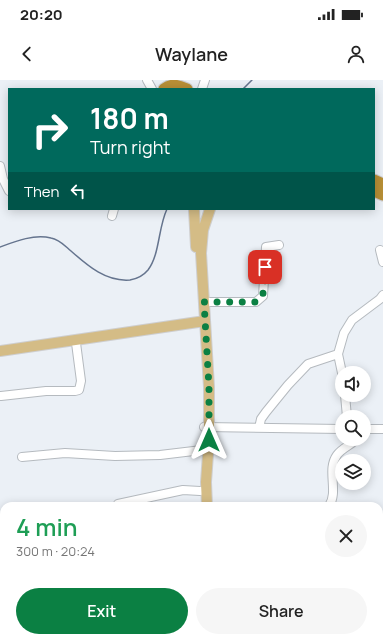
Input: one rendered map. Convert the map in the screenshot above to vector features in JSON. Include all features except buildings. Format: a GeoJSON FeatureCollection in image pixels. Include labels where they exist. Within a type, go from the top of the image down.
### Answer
{"type":"FeatureCollection","features":[{"type":"Feature","properties":{"kind":"highway"},"geometry":{"type":"LineString","coordinates":[[165,88],[169,85],[180,85]]}},
{"type":"Feature","properties":{"kind":"main road"},"geometry":{"type":"LineString","coordinates":[[194,210],[203,325],[207,502]]}},
{"type":"Feature","properties":{"kind":"main road"},"geometry":{"type":"LineString","coordinates":[[203,325],[204,302],[201,253],[203,230],[210,210]]}},
{"type":"Feature","properties":{"kind":"main road"},"geometry":{"type":"LineString","coordinates":[[0,352],[203,325]]}},
{"type":"Feature","properties":{"kind":"main road"},"geometry":{"type":"LineString","coordinates":[[0,352],[203,325]]}},
{"type":"Feature","properties":{"kind":"main road"},"geometry":{"type":"LineString","coordinates":[[201,502],[202,450],[206,427]]}},
{"type":"Feature","properties":{"kind":"street"},"geometry":{"type":"LineString","coordinates":[[0,166],[3,179],[8,189]]}},
{"type":"Feature","properties":{"kind":"street"},"geometry":{"type":"LineString","coordinates":[[204,302],[256,302],[260,300],[263,296],[266,247],[279,245]]}},
{"type":"Feature","properties":{"kind":"street"},"geometry":{"type":"LineString","coordinates":[[380,250],[383,262]]}},
{"type":"Feature","properties":{"kind":"street"},"geometry":{"type":"LineString","coordinates":[[341,366],[338,354],[344,333],[352,320],[380,299],[383,295]]}},
{"type":"Feature","properties":{"kind":"street"},"geometry":{"type":"LineString","coordinates":[[1,396],[46,391],[75,392],[79,390],[81,381],[76,343]]}},
{"type":"Feature","properties":{"kind":"street"},"geometry":{"type":"LineString","coordinates":[[259,428],[261,419],[266,412],[288,385],[308,364],[338,354]]}},
{"type":"Feature","properties":{"kind":"street"},"geometry":{"type":"LineString","coordinates":[[206,427],[335,429]]}},
{"type":"Feature","properties":{"kind":"street"},"geometry":{"type":"LineString","coordinates":[[371,429],[383,429]]}},
{"type":"Feature","properties":{"kind":"street"},"geometry":{"type":"LineString","coordinates":[[332,502],[333,500],[332,480],[334,462],[337,455],[348,446]]}},
{"type":"Feature","properties":{"kind":"street"},"geometry":{"type":"LineString","coordinates":[[22,457],[65,453],[115,456],[160,455],[202,450]]}},
{"type":"Feature","properties":{"kind":"street"},"geometry":{"type":"LineString","coordinates":[[127,502],[183,490],[200,491]]}},
{"type":"Feature","properties":{"kind":"waterway"},"geometry":{"type":"LineString","coordinates":[[244,88],[252,80]]}},
{"type":"Feature","properties":{"kind":"waterway"},"geometry":{"type":"LineString","coordinates":[[0,247],[19,240],[38,237],[54,239],[62,243],[84,262],[105,276],[121,280],[132,280],[144,274],[152,264],[167,210]]}},
{"type":"Feature","properties":{"kind":"route"},"geometry":{"type":"LineString","coordinates":[[209,440],[209,387],[204,302],[256,302],[260,300],[263,296],[265,267]]}}]}
